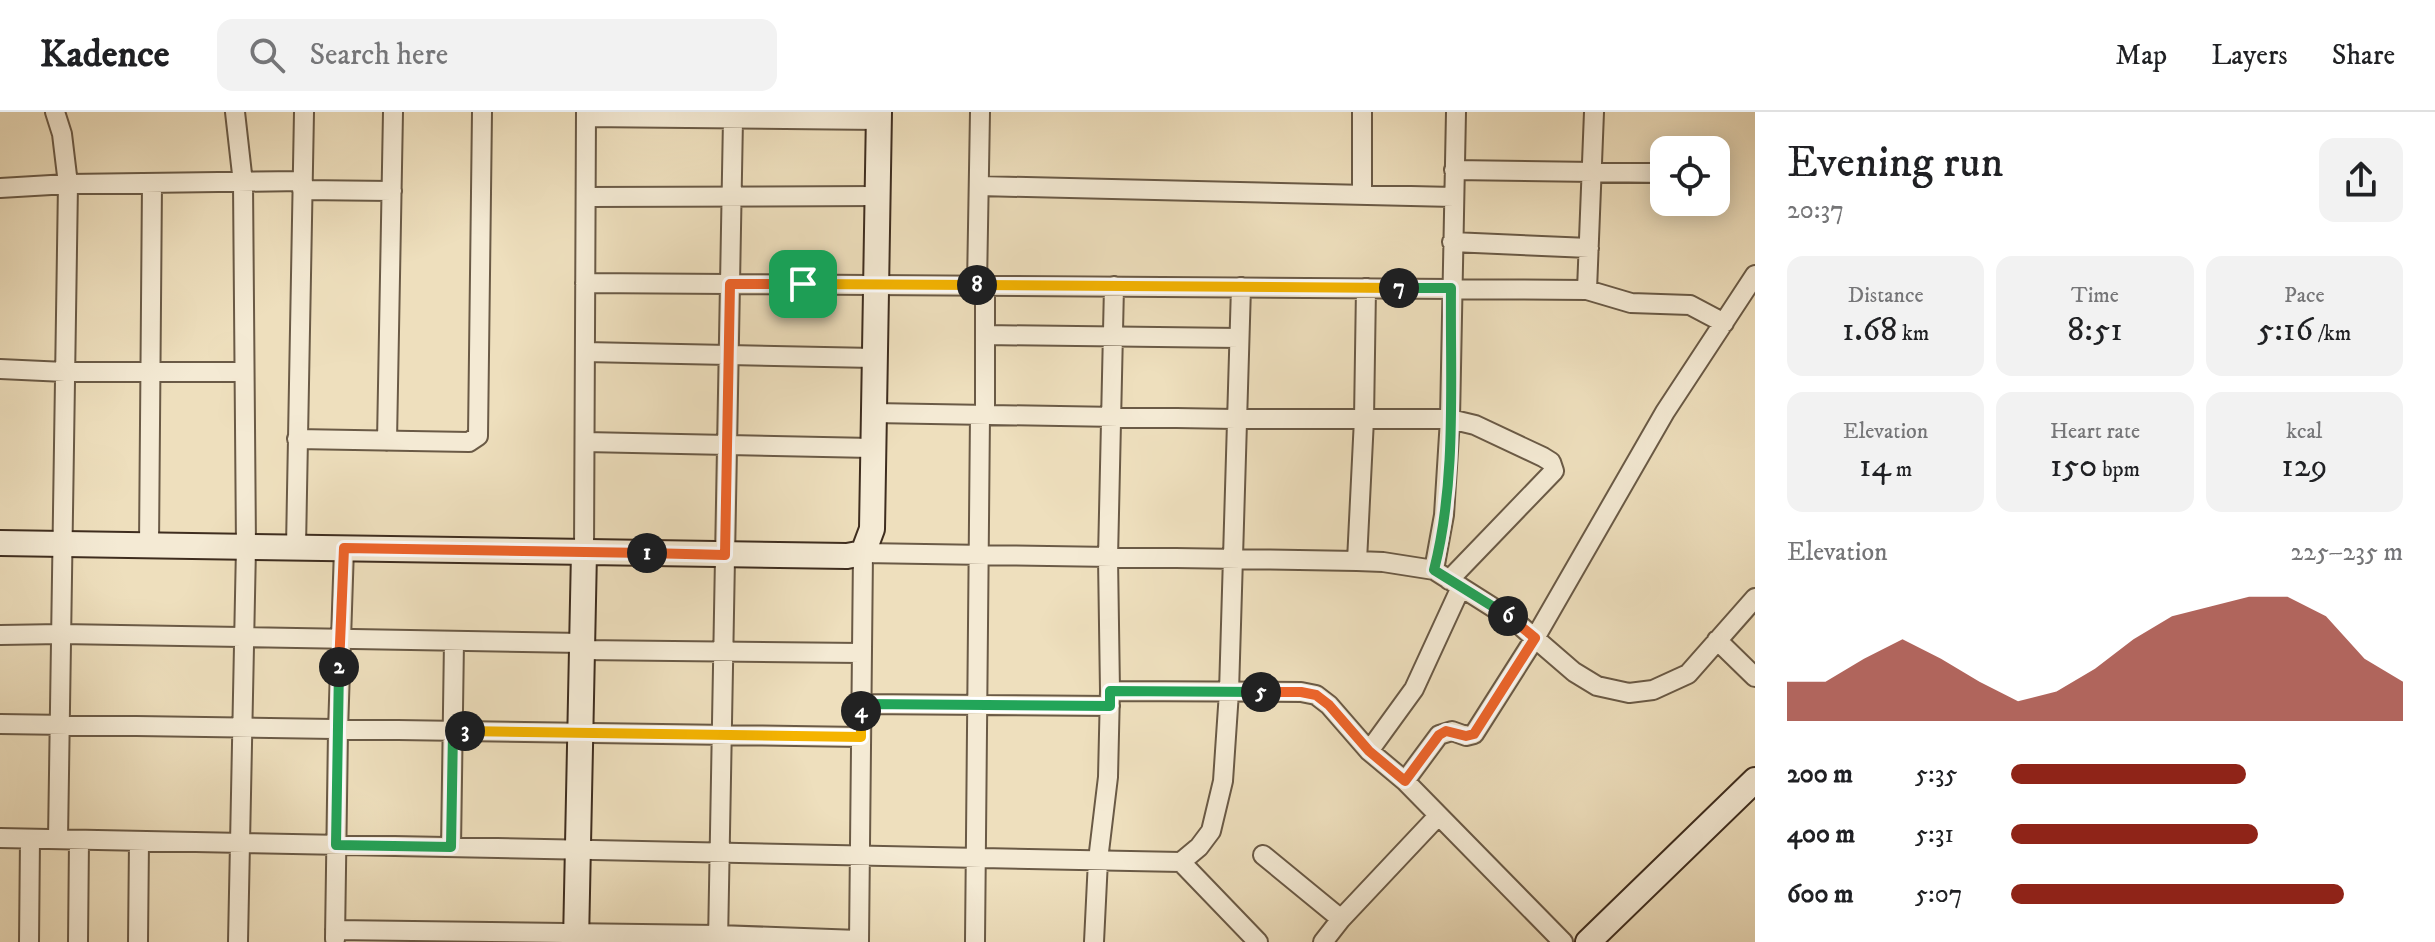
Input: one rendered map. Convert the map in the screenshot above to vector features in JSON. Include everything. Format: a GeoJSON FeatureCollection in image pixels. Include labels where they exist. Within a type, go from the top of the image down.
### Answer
{"type":"FeatureCollection","features":[{"type":"Feature","properties":{"kind":"street"},"geometry":{"type":"LineString","coordinates":[[55,112],[62,134],[68,184],[58,839]]}},
{"type":"Feature","properties":{"kind":"street"},"geometry":{"type":"LineString","coordinates":[[235,112],[243,183],[246,547],[238,942]]}},
{"type":"Feature","properties":{"kind":"street"},"geometry":{"type":"LineString","coordinates":[[296,547],[304,112]]}},
{"type":"Feature","properties":{"kind":"street"},"geometry":{"type":"LineString","coordinates":[[387,441],[393,112]]}},
{"type":"Feature","properties":{"kind":"street"},"geometry":{"type":"LineString","coordinates":[[297,439],[469,442],[478,436],[482,112]]}},
{"type":"Feature","properties":{"kind":"street"},"geometry":{"type":"LineString","coordinates":[[975,942],[976,704],[985,335],[981,285],[980,112]]}},
{"type":"Feature","properties":{"kind":"street"},"geometry":{"type":"LineString","coordinates":[[1362,112],[1362,194]]}},
{"type":"Feature","properties":{"kind":"street"},"geometry":{"type":"LineString","coordinates":[[1369,751],[1414,689],[1448,579],[1443,527],[1450,419],[1456,112]]}},
{"type":"Feature","properties":{"kind":"street"},"geometry":{"type":"LineString","coordinates":[[1587,290],[1594,112]]}},
{"type":"Feature","properties":{"kind":"street"},"geometry":{"type":"LineString","coordinates":[[344,548],[335,936],[859,941],[863,553],[872,529],[879,116],[586,114],[584,552],[576,938]]}},
{"type":"Feature","properties":{"kind":"street"},"geometry":{"type":"LineString","coordinates":[[718,939],[732,197],[723,116]]}},
{"type":"Feature","properties":{"kind":"street"},"geometry":{"type":"LineString","coordinates":[[1454,170],[1650,173]]}},
{"type":"Feature","properties":{"kind":"street"},"geometry":{"type":"LineString","coordinates":[[149,545],[152,183]]}},
{"type":"Feature","properties":{"kind":"street"},"geometry":{"type":"LineString","coordinates":[[0,188],[68,184],[243,183],[392,191]]}},
{"type":"Feature","properties":{"kind":"street"},"geometry":{"type":"LineString","coordinates":[[979,186],[1454,197]]}},
{"type":"Feature","properties":{"kind":"street"},"geometry":{"type":"LineString","coordinates":[[586,197],[878,196]]}},
{"type":"Feature","properties":{"kind":"street"},"geometry":{"type":"LineString","coordinates":[[1452,242],[1589,248]]}},
{"type":"Feature","properties":{"kind":"street"},"geometry":{"type":"LineString","coordinates":[[1405,781],[1439,735],[1446,731],[1466,736],[1474,734],[1535,638],[1665,412],[1755,275]]}},
{"type":"Feature","properties":{"kind":"street"},"geometry":{"type":"LineString","coordinates":[[585,283],[1587,290],[1631,303],[1690,305],[1724,323]]}},
{"type":"Feature","properties":{"kind":"street"},"geometry":{"type":"LineString","coordinates":[[1094,942],[1098,860],[1105,818],[1110,699],[1108,558],[1114,286]]}},
{"type":"Feature","properties":{"kind":"street"},"geometry":{"type":"LineString","coordinates":[[0,838],[1181,862],[1199,847],[1215,824],[1223,781],[1229,692],[1241,287]]}},
{"type":"Feature","properties":{"kind":"street"},"geometry":{"type":"LineString","coordinates":[[1357,561],[1366,288]]}},
{"type":"Feature","properties":{"kind":"street"},"geometry":{"type":"LineString","coordinates":[[985,335],[1239,338]]}},
{"type":"Feature","properties":{"kind":"street"},"geometry":{"type":"LineString","coordinates":[[585,352],[874,358]]}},
{"type":"Feature","properties":{"kind":"street"},"geometry":{"type":"LineString","coordinates":[[0,369],[244,372]]}},
{"type":"Feature","properties":{"kind":"street"},"geometry":{"type":"LineString","coordinates":[[873,413],[1450,419],[1475,425],[1551,462],[1554,471],[1448,579]]}},
{"type":"Feature","properties":{"kind":"street"},"geometry":{"type":"LineString","coordinates":[[585,442],[872,448]]}},
{"type":"Feature","properties":{"kind":"street"},"geometry":{"type":"LineString","coordinates":[[0,543],[725,555],[979,554],[1383,562],[1448,579],[1489,602],[1574,672],[1597,686],[1629,693],[1653,690],[1688,674],[1755,598]]}},
{"type":"Feature","properties":{"kind":"street"},"geometry":{"type":"LineString","coordinates":[[0,635],[340,638],[725,653],[861,653]]}},
{"type":"Feature","properties":{"kind":"street"},"geometry":{"type":"LineString","coordinates":[[1717,640],[1755,677]]}},
{"type":"Feature","properties":{"kind":"street"},"geometry":{"type":"LineString","coordinates":[[451,847],[454,641]]}},
{"type":"Feature","properties":{"kind":"street"},"geometry":{"type":"LineString","coordinates":[[861,704],[976,704],[1229,692],[1301,692],[1316,695],[1563,942]]}},
{"type":"Feature","properties":{"kind":"street"},"geometry":{"type":"LineString","coordinates":[[0,724],[861,737]]}},
{"type":"Feature","properties":{"kind":"street"},"geometry":{"type":"LineString","coordinates":[[1588,942],[1755,780]]}},
{"type":"Feature","properties":{"kind":"street"},"geometry":{"type":"LineString","coordinates":[[1323,942],[1438,816]]}},
{"type":"Feature","properties":{"kind":"street"},"geometry":{"type":"LineString","coordinates":[[29,942],[30,839]]}},
{"type":"Feature","properties":{"kind":"street"},"geometry":{"type":"LineString","coordinates":[[78,942],[79,840]]}},
{"type":"Feature","properties":{"kind":"street"},"geometry":{"type":"LineString","coordinates":[[138,942],[139,841]]}},
{"type":"Feature","properties":{"kind":"street"},"geometry":{"type":"LineString","coordinates":[[1263,855],[1341,919]]}},
{"type":"Feature","properties":{"kind":"street"},"geometry":{"type":"LineString","coordinates":[[1181,862],[1258,942]]}},
{"type":"Feature","properties":{"kind":"route"},"geometry":{"type":"LineString","coordinates":[[730,284],[803,284],[1451,288],[1450,419],[1442,539],[1434,570],[1489,602],[1535,638],[1474,734],[1466,736],[1446,731],[1439,735],[1405,781],[1369,751],[1329,705],[1316,695],[1301,692],[1110,691],[1110,706],[861,704],[861,737],[453,731],[451,847],[336,845],[344,548],[725,555],[730,284]]}}]}
